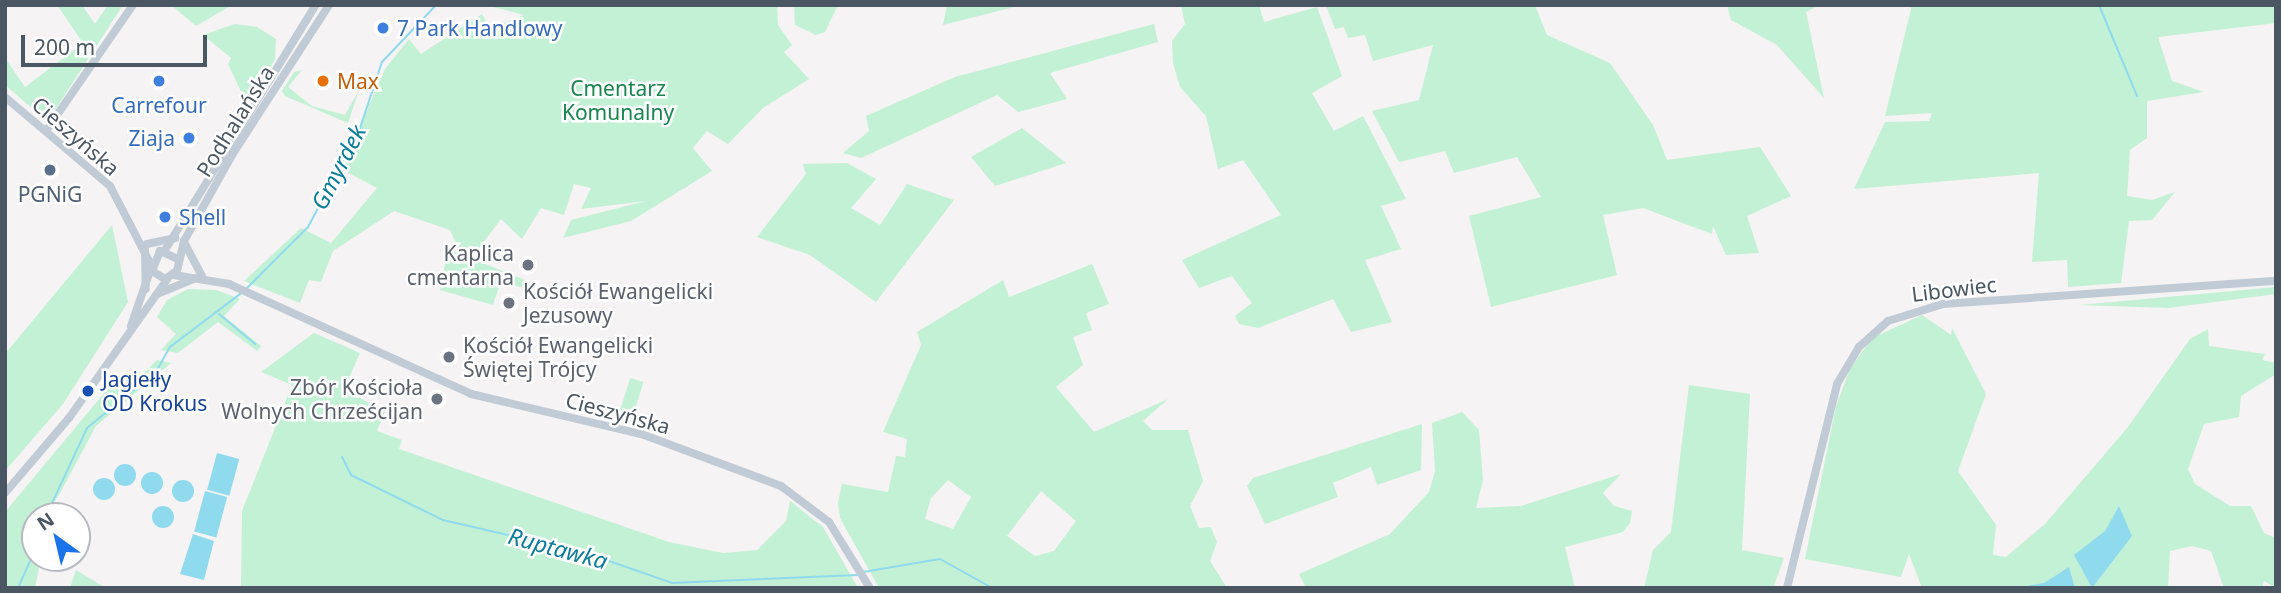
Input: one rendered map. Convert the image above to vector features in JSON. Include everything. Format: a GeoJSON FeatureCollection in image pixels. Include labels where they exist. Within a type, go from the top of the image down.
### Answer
{"type":"FeatureCollection","features":[{"type":"Feature","properties":{"kind":"street"},"geometry":{"type":"LineString","coordinates":[[46,131],[132,5]]}},
{"type":"Feature","properties":{"kind":"street","name":"Podhalańska"},"geometry":{"type":"LineString","coordinates":[[150,292],[171,277],[179,260],[181,239],[316,5]]}},
{"type":"Feature","properties":{"kind":"street","name":"Podhalańska"},"geometry":{"type":"LineString","coordinates":[[151,266],[163,250],[181,239],[329,5]]}},
{"type":"Feature","properties":{"kind":"street","name":"Cieszyńska"},"geometry":{"type":"LineString","coordinates":[[5,97],[110,186],[144,245],[151,266]]}},
{"type":"Feature","properties":{"kind":"street"},"geometry":{"type":"LineString","coordinates":[[144,245],[181,239],[202,276],[150,292]]}},
{"type":"Feature","properties":{"kind":"street"},"geometry":{"type":"LineString","coordinates":[[144,245],[163,250]]}},
{"type":"Feature","properties":{"kind":"street"},"geometry":{"type":"LineString","coordinates":[[144,245],[150,292]]}},
{"type":"Feature","properties":{"kind":"street","name":"Cieszyńska"},"geometry":{"type":"LineString","coordinates":[[163,250],[202,276],[234,286],[471,394],[644,435],[781,486],[821,512],[870,588]]}},
{"type":"Feature","properties":{"kind":"street"},"geometry":{"type":"LineString","coordinates":[[5,493],[69,418],[131,327],[150,292],[151,266],[171,277]]}},
{"type":"Feature","properties":{"kind":"street","name":"Cieszyńska"},"geometry":{"type":"LineString","coordinates":[[171,277],[202,276]]}},
{"type":"Feature","properties":{"kind":"street","name":"Libowiec"},"geometry":{"type":"LineString","coordinates":[[1787,588],[1837,384],[1859,347],[1888,321],[1943,304],[2276,281]]}},
{"type":"Feature","properties":{"kind":"green space"},"geometry":{"type":"Polygon","coordinates":[[[57,5],[82,5],[95,24],[108,5],[123,5],[55,110],[41,116],[5,85],[5,58],[25,87],[83,43],[57,5]]]}},
{"type":"Feature","properties":{"kind":"green space"},"geometry":{"type":"Polygon","coordinates":[[[171,5],[232,5],[196,26],[171,5]]]}},
{"type":"Feature","properties":{"kind":"green space","name":"Cmentarz Komunalny"},"geometry":{"type":"Polygon","coordinates":[[[486,5],[777,5],[778,25],[792,45],[784,52],[809,79],[763,108],[728,144],[707,131],[693,148],[712,171],[631,221],[563,238],[571,220],[646,201],[581,209],[591,188],[574,184],[564,215],[541,208],[522,239],[501,219],[473,256],[460,252],[450,230],[394,211],[333,251],[321,282],[309,280],[300,303],[244,281],[301,228],[331,243],[377,188],[341,169],[385,69],[409,39],[421,54],[482,14],[490,29],[524,15],[486,5]]]}},
{"type":"Feature","properties":{"kind":"green space"},"geometry":{"type":"Polygon","coordinates":[[[794,5],[838,5],[825,32],[816,35],[795,25],[794,5]]]}},
{"type":"Feature","properties":{"kind":"green space"},"geometry":{"type":"Polygon","coordinates":[[[947,5],[1022,5],[943,25],[947,5]]]}},
{"type":"Feature","properties":{"kind":"green space"},"geometry":{"type":"Polygon","coordinates":[[[1181,5],[1259,5],[1264,22],[1317,7],[1342,76],[1312,93],[1334,131],[1363,116],[1406,199],[1381,206],[1401,249],[1365,260],[1392,322],[1351,332],[1333,299],[1258,328],[1239,324],[1235,316],[1252,303],[1232,276],[1199,288],[1182,260],[1281,215],[1243,160],[1218,169],[1206,116],[1180,87],[1173,63],[1172,41],[1185,24],[1181,5]]]}},
{"type":"Feature","properties":{"kind":"green space"},"geometry":{"type":"Polygon","coordinates":[[[1326,5],[1535,5],[1547,35],[1610,63],[1653,125],[1667,160],[1760,147],[1791,196],[1747,216],[1759,253],[1726,255],[1713,226],[1712,234],[1643,208],[1603,215],[1617,275],[1491,307],[1469,216],[1541,197],[1517,157],[1454,173],[1445,151],[1399,162],[1372,111],[1419,100],[1433,45],[1373,61],[1365,35],[1348,38],[1344,27],[1335,29],[1326,5]]]}},
{"type":"Feature","properties":{"kind":"green space"},"geometry":{"type":"Polygon","coordinates":[[[1727,5],[1820,5],[1806,12],[1824,98],[1777,45],[1731,20],[1727,5]]]}},
{"type":"Feature","properties":{"kind":"green space"},"geometry":{"type":"Polygon","coordinates":[[[1912,5],[2276,5],[2276,23],[2158,37],[2172,81],[2204,92],[2147,101],[2147,138],[2130,150],[2127,196],[2152,200],[2175,192],[2152,220],[2129,221],[2121,283],[2068,287],[2067,260],[2032,262],[2039,173],[1854,189],[1885,122],[1929,121],[1932,113],[1885,116],[1912,5]]]}},
{"type":"Feature","properties":{"kind":"green space"},"geometry":{"type":"Polygon","coordinates":[[[235,24],[257,27],[276,39],[275,60],[246,102],[228,64],[231,58],[203,35],[235,24]]]}},
{"type":"Feature","properties":{"kind":"green space"},"geometry":{"type":"Polygon","coordinates":[[[1154,24],[1158,42],[1050,73],[1067,99],[1018,112],[997,95],[861,158],[843,153],[869,131],[866,116],[955,77],[1154,24]]]}},
{"type":"Feature","properties":{"kind":"green space"},"geometry":{"type":"Polygon","coordinates":[[[302,70],[288,87],[312,106],[345,115],[359,90],[348,123],[285,96],[282,91],[294,72],[302,70]]]}},
{"type":"Feature","properties":{"kind":"green space"},"geometry":{"type":"Polygon","coordinates":[[[1022,128],[1066,163],[995,186],[971,157],[1022,128]]]}},
{"type":"Feature","properties":{"kind":"green space"},"geometry":{"type":"Polygon","coordinates":[[[847,163],[876,179],[851,208],[880,225],[907,184],[954,200],[876,302],[810,255],[757,237],[806,174],[803,164],[847,163]]]}},
{"type":"Feature","properties":{"kind":"green space"},"geometry":{"type":"Polygon","coordinates":[[[112,225],[128,302],[63,404],[5,471],[5,354],[112,225]]]}},
{"type":"Feature","properties":{"kind":"green space"},"geometry":{"type":"Polygon","coordinates":[[[448,249],[535,284],[533,291],[501,281],[493,305],[440,290],[448,249]]]}},
{"type":"Feature","properties":{"kind":"green space"},"geometry":{"type":"Polygon","coordinates":[[[1092,264],[1109,304],[1086,313],[1092,330],[1073,337],[1083,365],[1056,387],[1094,432],[1168,399],[1143,421],[1152,430],[1188,430],[1203,481],[1190,506],[1199,528],[1211,527],[1217,542],[1210,561],[1227,588],[879,588],[840,518],[838,503],[842,484],[888,492],[896,456],[905,457],[907,439],[883,432],[921,345],[917,332],[1003,280],[1009,297],[1092,264]],[[948,480],[931,498],[925,519],[953,529],[971,497],[948,480]],[[1041,491],[1007,536],[1035,556],[1054,551],[1076,521],[1041,491]]]}},
{"type":"Feature","properties":{"kind":"green space"},"geometry":{"type":"Polygon","coordinates":[[[2276,287],[2276,294],[2168,308],[2079,305],[2276,287]]]}},
{"type":"Feature","properties":{"kind":"green space"},"geometry":{"type":"Polygon","coordinates":[[[188,289],[216,290],[240,299],[224,316],[261,346],[257,351],[218,322],[178,353],[161,350],[176,334],[157,317],[167,300],[188,289]]]}},
{"type":"Feature","properties":{"kind":"green space"},"geometry":{"type":"Polygon","coordinates":[[[1922,315],[1951,335],[1952,328],[1986,394],[1958,471],[1996,525],[1993,555],[2006,557],[2045,524],[2128,427],[2190,339],[2208,329],[2209,346],[2265,354],[2262,360],[2276,363],[2276,374],[2241,396],[2239,417],[2204,424],[2188,469],[2195,484],[2230,506],[2251,506],[2264,533],[2276,538],[2276,588],[2264,581],[2262,588],[2224,588],[2211,551],[2192,546],[2170,551],[2168,588],[1922,588],[1909,554],[1901,577],[1805,559],[1836,406],[1850,369],[1872,338],[1922,315]]]}},
{"type":"Feature","properties":{"kind":"green space"},"geometry":{"type":"Polygon","coordinates":[[[314,333],[360,353],[344,389],[385,412],[377,431],[402,440],[399,449],[669,542],[723,553],[757,550],[786,521],[790,501],[823,527],[858,588],[241,588],[242,511],[292,385],[261,372],[314,333]]]}},
{"type":"Feature","properties":{"kind":"green space"},"geometry":{"type":"Polygon","coordinates":[[[157,360],[171,363],[96,426],[54,502],[21,502],[21,572],[38,572],[35,588],[5,588],[5,512],[115,380],[123,389],[132,385],[157,360]]]}},
{"type":"Feature","properties":{"kind":"green space"},"geometry":{"type":"Polygon","coordinates":[[[630,378],[643,382],[633,415],[620,411],[630,378]]]}},
{"type":"Feature","properties":{"kind":"green space"},"geometry":{"type":"Polygon","coordinates":[[[1689,385],[1750,394],[1742,550],[1784,558],[1773,588],[1644,588],[1653,550],[1671,532],[1689,385]]]}},
{"type":"Feature","properties":{"kind":"green space"},"geometry":{"type":"Polygon","coordinates":[[[1462,412],[1479,430],[1483,480],[1476,508],[1521,506],[1621,474],[1603,493],[1614,506],[1632,511],[1630,523],[1623,532],[1565,547],[1575,588],[1306,588],[1299,574],[1390,534],[1429,492],[1435,471],[1432,423],[1462,412]]]}},
{"type":"Feature","properties":{"kind":"green space"},"geometry":{"type":"Polygon","coordinates":[[[1422,424],[1421,470],[1377,485],[1371,467],[1333,483],[1338,497],[1265,524],[1247,486],[1253,478],[1422,424]]]}},
{"type":"Feature","properties":{"kind":"green space"},"geometry":{"type":"Polygon","coordinates":[[[75,572],[79,572],[105,588],[70,588],[75,572]]]}},
{"type":"Feature","properties":{"kind":"water"},"geometry":{"type":"Polygon","coordinates":[[[217,453],[239,459],[229,496],[207,490],[217,453]]]}},
{"type":"Feature","properties":{"kind":"water"},"geometry":{"type":"Polygon","coordinates":[[[125,464],[133,467],[136,475],[133,483],[125,486],[117,483],[114,475],[117,467],[125,464]]]}},
{"type":"Feature","properties":{"kind":"water"},"geometry":{"type":"Polygon","coordinates":[[[152,472],[160,475],[163,483],[160,491],[152,494],[144,491],[141,483],[144,475],[152,472]]]}},
{"type":"Feature","properties":{"kind":"water"},"geometry":{"type":"Polygon","coordinates":[[[104,478],[112,481],[115,489],[112,497],[104,500],[96,497],[93,489],[96,481],[104,478]]]}},
{"type":"Feature","properties":{"kind":"water"},"geometry":{"type":"Polygon","coordinates":[[[183,480],[191,483],[194,491],[191,499],[183,502],[175,499],[172,491],[175,483],[183,480]]]}},
{"type":"Feature","properties":{"kind":"water"},"geometry":{"type":"Polygon","coordinates":[[[205,491],[227,497],[216,538],[194,532],[205,491]]]}},
{"type":"Feature","properties":{"kind":"water"},"geometry":{"type":"Polygon","coordinates":[[[163,506],[171,509],[174,517],[171,525],[163,528],[155,525],[152,517],[155,509],[163,506]]]}},
{"type":"Feature","properties":{"kind":"water"},"geometry":{"type":"Polygon","coordinates":[[[2119,506],[2132,536],[2092,588],[2074,555],[2105,531],[2119,506]]]}},
{"type":"Feature","properties":{"kind":"water"},"geometry":{"type":"Polygon","coordinates":[[[193,534],[214,541],[204,580],[180,574],[193,534]]]}},
{"type":"Feature","properties":{"kind":"water"},"geometry":{"type":"Polygon","coordinates":[[[2069,567],[2075,588],[2015,588],[2044,583],[2069,567]]]}},
{"type":"Feature","properties":{"kind":"waterway","name":"Gmyrdek"},"geometry":{"type":"LineString","coordinates":[[247,288],[308,227],[359,131],[382,62],[436,5]]}},
{"type":"Feature","properties":{"kind":"waterway"},"geometry":{"type":"LineString","coordinates":[[2099,5],[2137,96]]}},
{"type":"Feature","properties":{"kind":"waterway","name":"Ruptawka"},"geometry":{"type":"LineString","coordinates":[[53,502],[87,428],[156,372],[170,347],[240,294]]}},
{"type":"Feature","properties":{"kind":"waterway","name":"Ruptawka"},"geometry":{"type":"LineString","coordinates":[[219,314],[255,344]]}},
{"type":"Feature","properties":{"kind":"waterway","name":"Ruptawka"},"geometry":{"type":"LineString","coordinates":[[342,457],[351,475],[443,520],[586,553],[672,583],[858,575]]}},
{"type":"Feature","properties":{"kind":"waterway","name":"Ruptawka"},"geometry":{"type":"LineString","coordinates":[[863,572],[940,559],[992,588]]}},
{"type":"Feature","properties":{"kind":"waterway","name":"Ruptawka"},"geometry":{"type":"LineString","coordinates":[[18,588],[25,572]]}},
{"type":"Feature","properties":{"kind":"place","name":"7 Park Handlowy"},"geometry":{"type":"Point","coordinates":[383,28]}},
{"type":"Feature","properties":{"kind":"place","name":"Carrefour"},"geometry":{"type":"Point","coordinates":[159,81]}},
{"type":"Feature","properties":{"kind":"place","name":"Max"},"geometry":{"type":"Point","coordinates":[323,81]}},
{"type":"Feature","properties":{"kind":"place","name":"Ziaja"},"geometry":{"type":"Point","coordinates":[189,138]}},
{"type":"Feature","properties":{"kind":"place","name":"PGNiG"},"geometry":{"type":"Point","coordinates":[50,170]}},
{"type":"Feature","properties":{"kind":"place","name":"Shell"},"geometry":{"type":"Point","coordinates":[165,217]}},
{"type":"Feature","properties":{"kind":"place","name":"Kaplica cmentarna"},"geometry":{"type":"Point","coordinates":[528,265]}},
{"type":"Feature","properties":{"kind":"place","name":"Kościół Ewangelicki Jezusowy"},"geometry":{"type":"Point","coordinates":[509,303]}},
{"type":"Feature","properties":{"kind":"place","name":"Kościół Ewangelicki Świętej Trójcy"},"geometry":{"type":"Point","coordinates":[449,357]}},
{"type":"Feature","properties":{"kind":"place","name":"Jagiełły OD Krokus"},"geometry":{"type":"Point","coordinates":[88,391]}},
{"type":"Feature","properties":{"kind":"place","name":"Zbór Kościoła Wolnych Chrześcijan"},"geometry":{"type":"Point","coordinates":[437,399]}}]}
